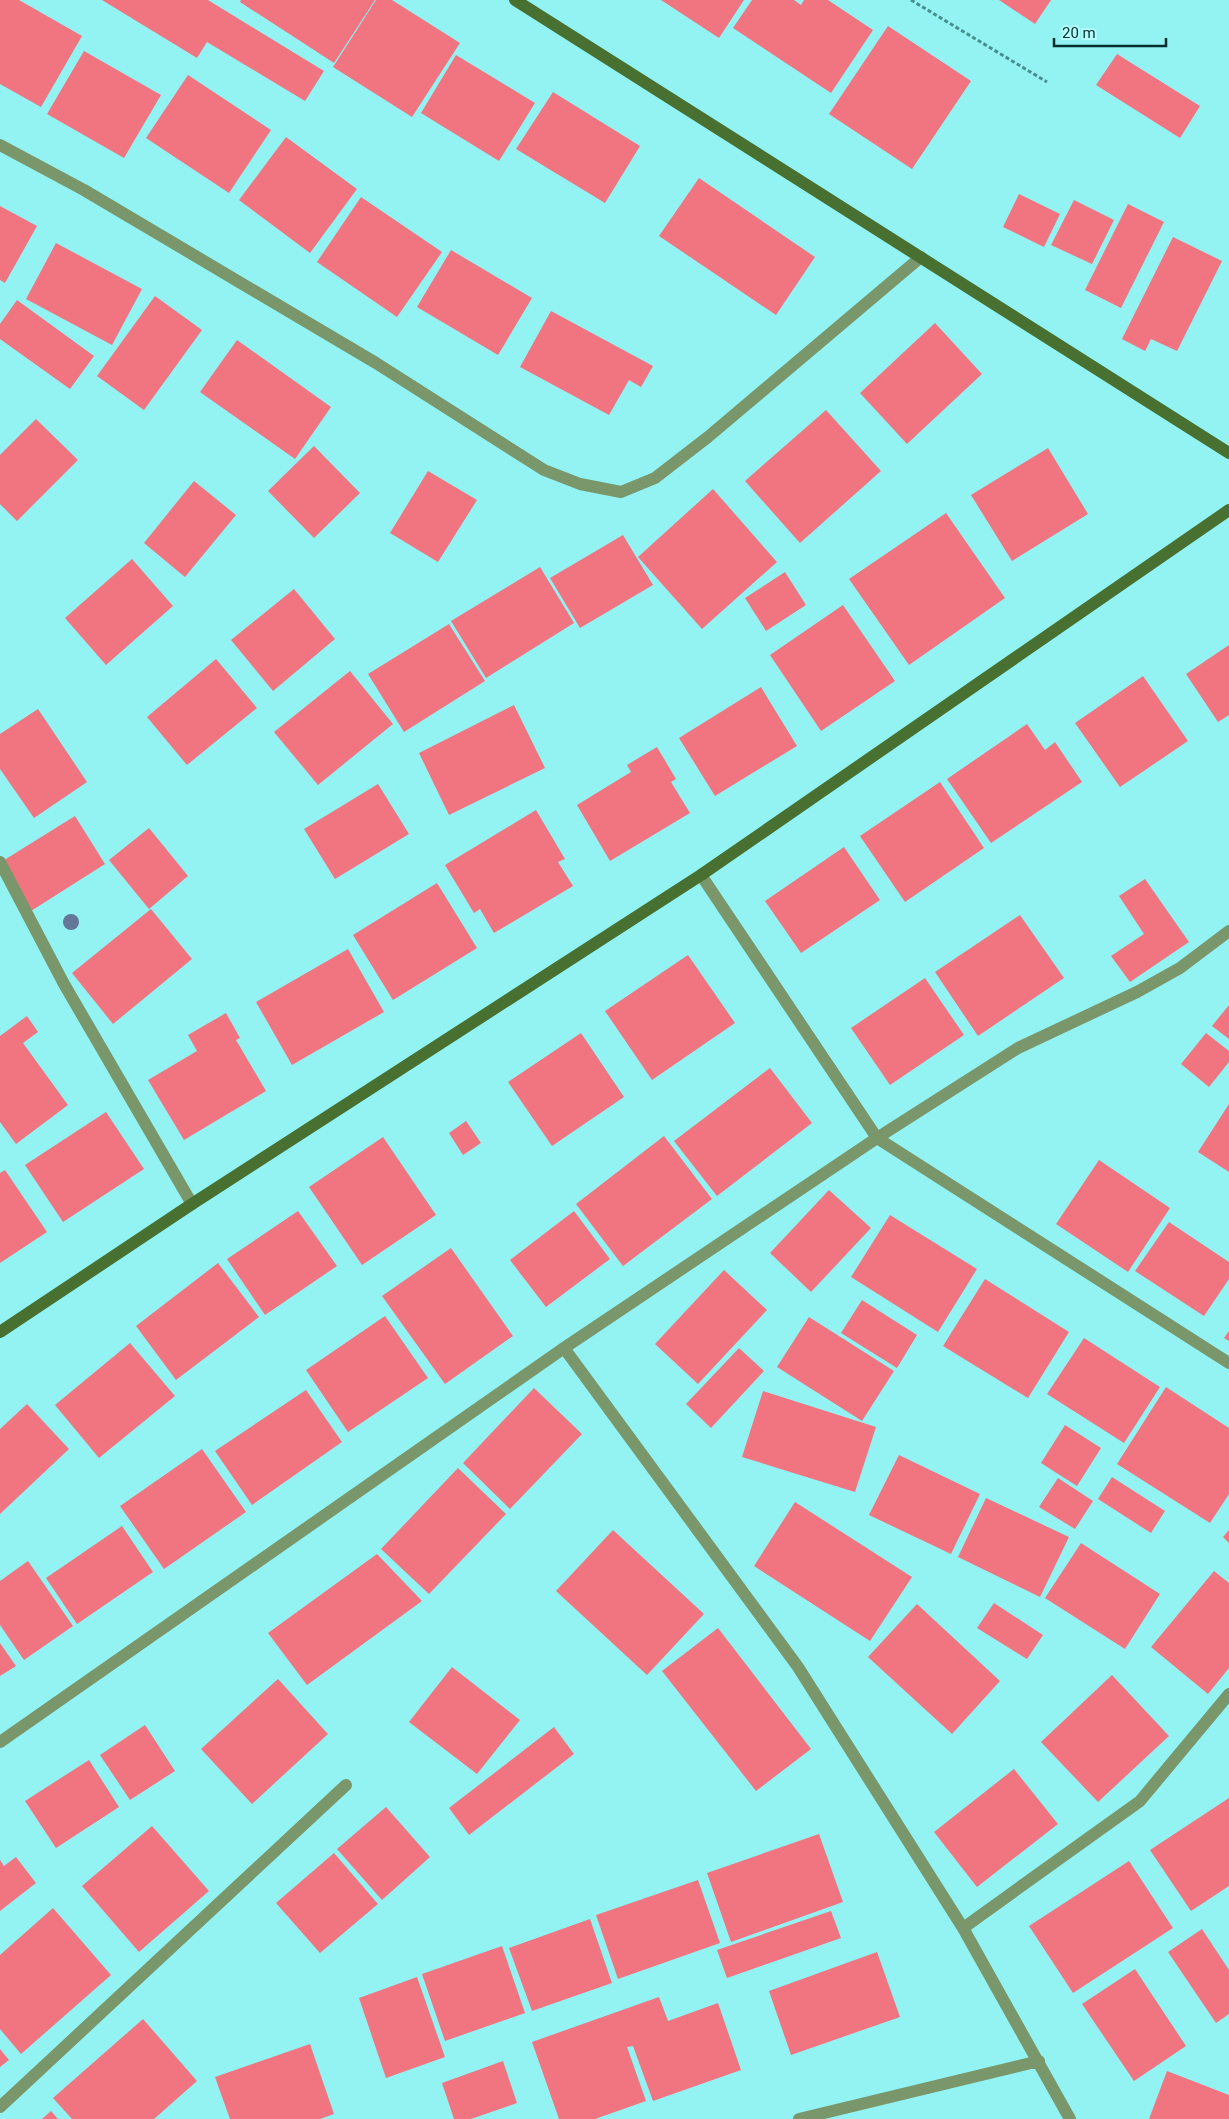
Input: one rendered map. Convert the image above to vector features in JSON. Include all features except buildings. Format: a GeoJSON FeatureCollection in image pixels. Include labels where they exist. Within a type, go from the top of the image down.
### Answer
{"type":"FeatureCollection","features":[{"type":"Feature","properties":{"kind":"main road"},"geometry":{"type":"LineString","coordinates":[[515,0],[1229,453]]}},
{"type":"Feature","properties":{"kind":"main road"},"geometry":{"type":"LineString","coordinates":[[0,1332],[192,1204],[701,875],[1229,510]]}},
{"type":"Feature","properties":{"kind":"street"},"geometry":{"type":"LineString","coordinates":[[0,145],[84,190],[376,363],[544,470],[580,484],[620,492],[655,478],[700,443],[921,257]]}},
{"type":"Feature","properties":{"kind":"street"},"geometry":{"type":"LineString","coordinates":[[0,862],[64,984],[192,1204]]}},
{"type":"Feature","properties":{"kind":"street"},"geometry":{"type":"LineString","coordinates":[[701,875],[877,1138],[1229,1363]]}},
{"type":"Feature","properties":{"kind":"street"},"geometry":{"type":"LineString","coordinates":[[0,1742],[564,1348],[877,1138],[1018,1048],[1136,992],[1180,968],[1229,931]]}},
{"type":"Feature","properties":{"kind":"street"},"geometry":{"type":"LineString","coordinates":[[564,1348],[798,1667],[963,1928],[1070,2119]]}},
{"type":"Feature","properties":{"kind":"street"},"geometry":{"type":"LineString","coordinates":[[963,1928],[1140,1801],[1229,1694]]}},
{"type":"Feature","properties":{"kind":"street"},"geometry":{"type":"LineString","coordinates":[[0,2107],[346,1785]]}},
{"type":"Feature","properties":{"kind":"street"},"geometry":{"type":"LineString","coordinates":[[799,2119],[1039,2061]]}},
{"type":"Feature","properties":{"kind":"path"},"geometry":{"type":"LineString","coordinates":[[911,0],[1047,82]]}}]}
